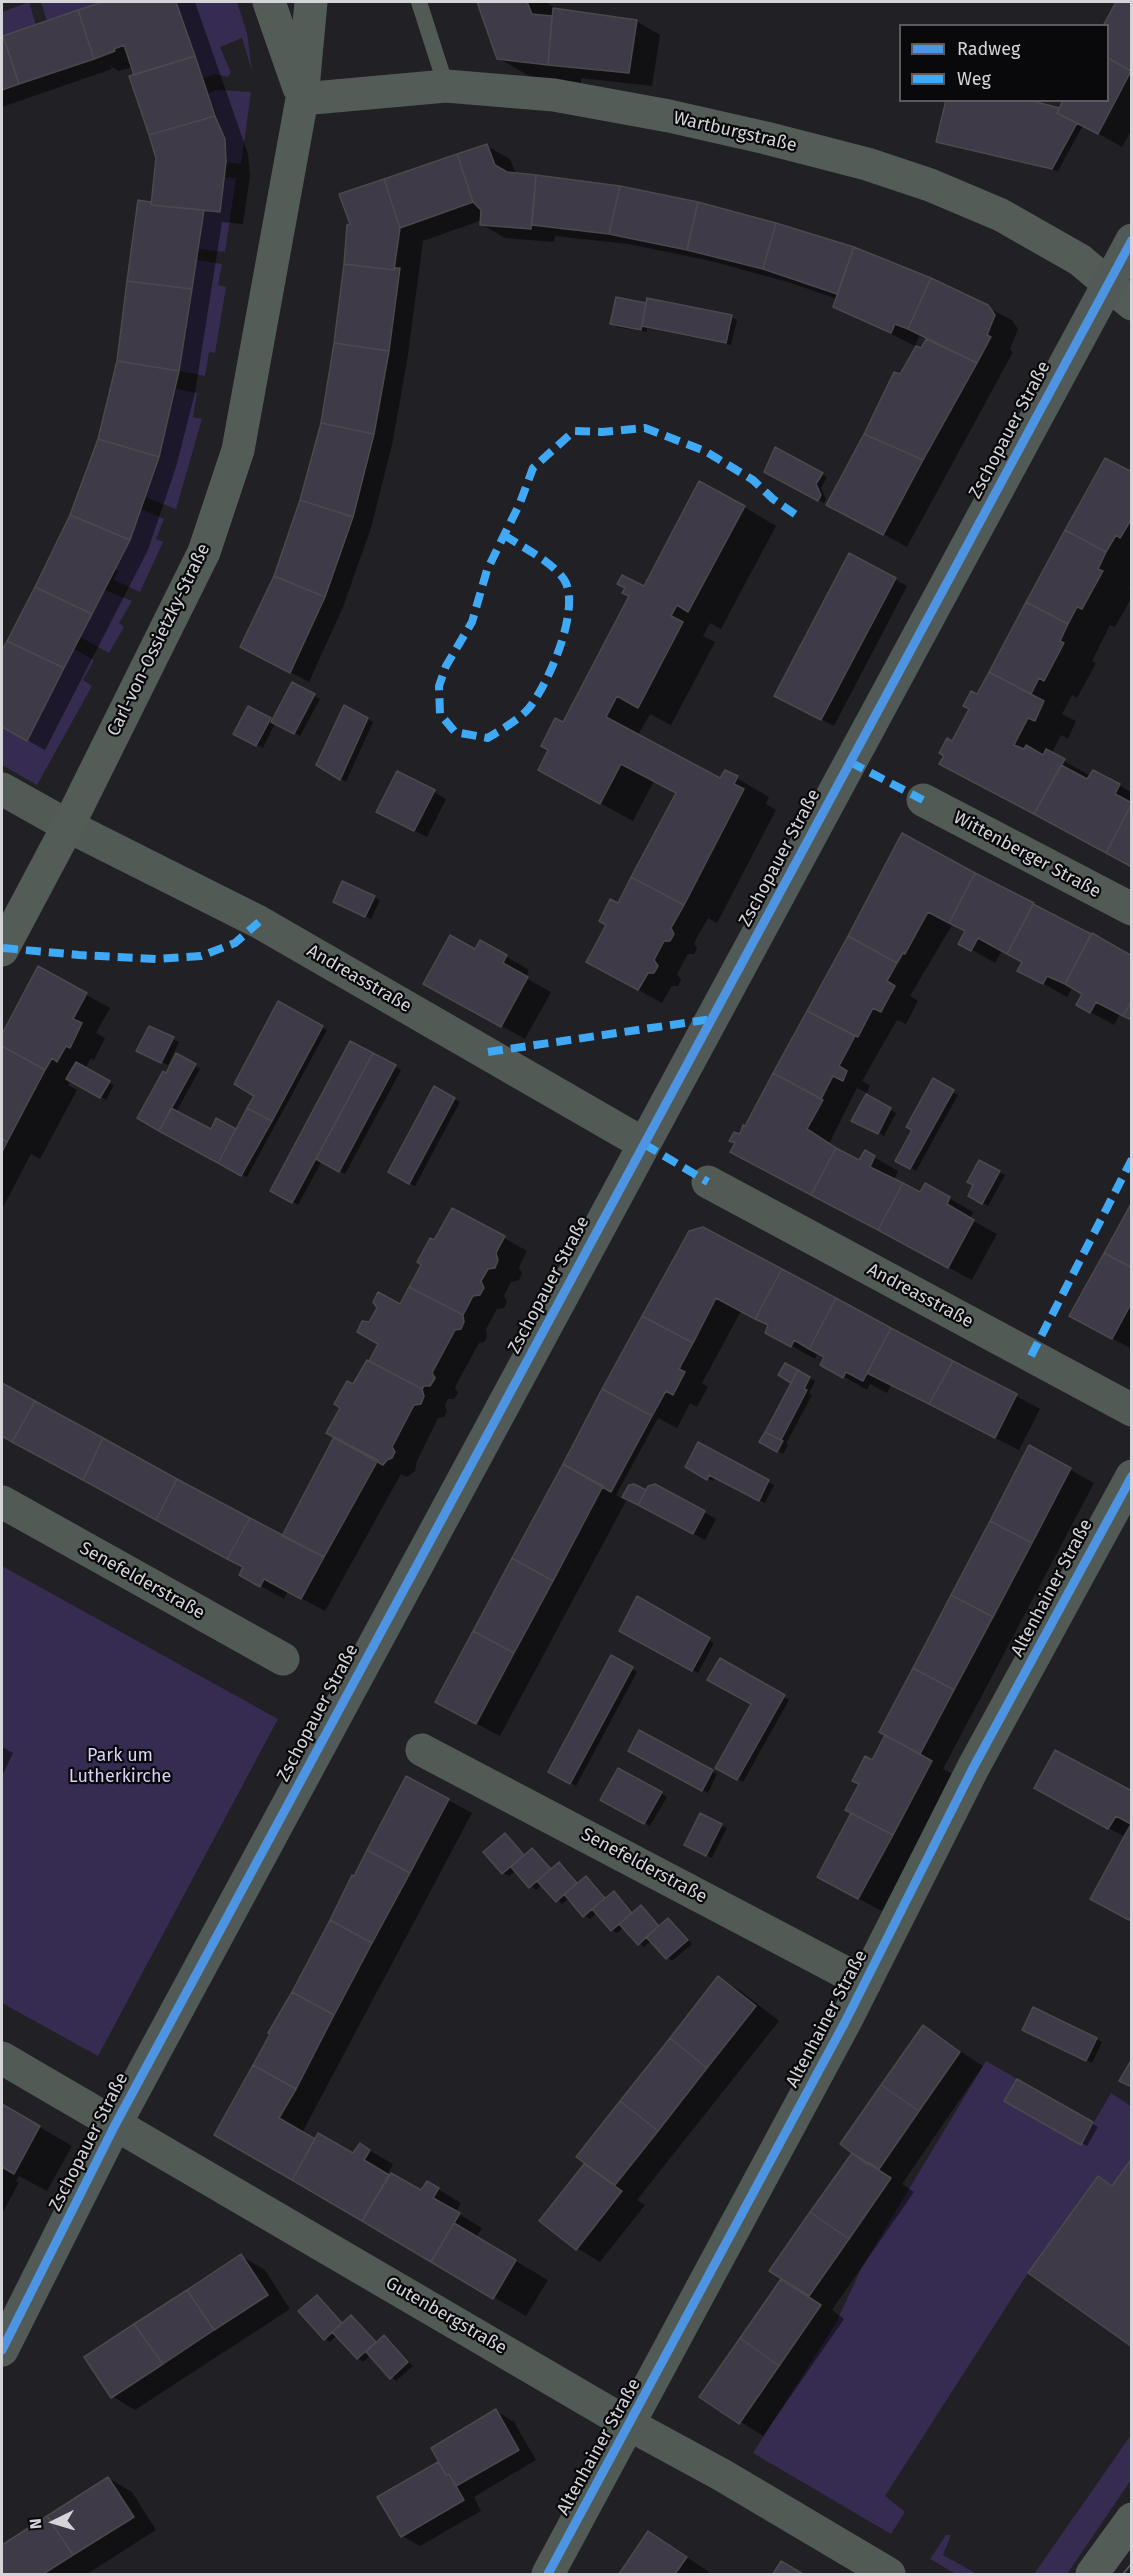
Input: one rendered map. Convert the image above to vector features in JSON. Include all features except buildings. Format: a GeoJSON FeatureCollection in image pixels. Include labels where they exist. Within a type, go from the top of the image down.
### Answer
{"type":"FeatureCollection","features":[{"type":"Feature","properties":{"kind":"main road","name":"Carl-von-Ossietzky-Straße"},"geometry":{"type":"LineString","coordinates":[[269,2],[302,99]]}},
{"type":"Feature","properties":{"kind":"main road","name":"Carl-von-Ossietzky-Straße"},"geometry":{"type":"LineString","coordinates":[[2,950],[68,826],[204,552],[238,450],[302,99],[310,2]]}},
{"type":"Feature","properties":{"kind":"main road","name":"Wartburgstraße"},"geometry":{"type":"LineString","coordinates":[[302,99],[446,86],[554,95],[669,116],[867,164],[930,185],[1001,215],[1080,260],[1120,294]]}},
{"type":"Feature","properties":{"kind":"main road","name":"Zschopauer Straße"},"geometry":{"type":"LineString","coordinates":[[2,2350],[115,2124],[644,1144],[1120,294],[1131,240]]}},
{"type":"Feature","properties":{"kind":"main road"},"geometry":{"type":"LineString","coordinates":[[1092,2574],[1131,2519]]}},
{"type":"Feature","properties":{"kind":"street","name":"Andreasstraße"},"geometry":{"type":"LineString","coordinates":[[2,789],[68,826],[259,922],[644,1144]]}},
{"type":"Feature","properties":{"kind":"street","name":"Wittenberger Straße"},"geometry":{"type":"LineString","coordinates":[[923,800],[1131,909]]}},
{"type":"Feature","properties":{"kind":"street","name":"Andreasstraße"},"geometry":{"type":"LineString","coordinates":[[708,1182],[1131,1410]]}},
{"type":"Feature","properties":{"kind":"street","name":"Altenhainer Straße"},"geometry":{"type":"LineString","coordinates":[[548,2574],[630,2425],[864,1983],[973,1768],[1131,1476]]}},
{"type":"Feature","properties":{"kind":"street","name":"Senefelderstraße"},"geometry":{"type":"LineString","coordinates":[[2,1502],[283,1659]]}},
{"type":"Feature","properties":{"kind":"street","name":"Senefelderstraße"},"geometry":{"type":"LineString","coordinates":[[422,1750],[864,1983]]}},
{"type":"Feature","properties":{"kind":"street","name":"Gutenbergstraße"},"geometry":{"type":"LineString","coordinates":[[2,2058],[889,2574]]}},
{"type":"Feature","properties":{"kind":"lane"},"geometry":{"type":"LineString","coordinates":[[419,2],[446,86]]}},
{"type":"Feature","properties":{"kind":"green space"},"geometry":{"type":"Polygon","coordinates":[[[29,2],[36,25],[2,37],[2,12],[29,2]]]}},
{"type":"Feature","properties":{"kind":"green space"},"geometry":{"type":"Polygon","coordinates":[[[41,2],[103,2],[47,21],[41,2]]]}},
{"type":"Feature","properties":{"kind":"green space"},"geometry":{"type":"Polygon","coordinates":[[[176,2],[237,2],[247,33],[252,71],[242,38],[220,47],[231,73],[228,77],[214,74],[203,79],[176,2]]]}},
{"type":"Feature","properties":{"kind":"green space"},"geometry":{"type":"Polygon","coordinates":[[[217,90],[251,92],[241,164],[226,162],[225,139],[208,93],[217,90]]]}},
{"type":"Feature","properties":{"kind":"green space"},"geometry":{"type":"Polygon","coordinates":[[[224,177],[236,178],[225,252],[199,249],[204,210],[220,212],[224,177]]]}},
{"type":"Feature","properties":{"kind":"green space"},"geometry":{"type":"Polygon","coordinates":[[[197,260],[222,264],[218,285],[226,287],[215,353],[209,352],[205,376],[179,371],[197,260]]]}},
{"type":"Feature","properties":{"kind":"green space"},"geometry":{"type":"Polygon","coordinates":[[[176,389],[197,393],[193,417],[202,419],[176,509],[145,497],[159,457],[176,389]]]}},
{"type":"Feature","properties":{"kind":"green space"},"geometry":{"type":"Polygon","coordinates":[[[141,509],[164,519],[156,539],[163,542],[140,592],[114,580],[118,571],[115,569],[130,540],[141,509]]]}},
{"type":"Feature","properties":{"kind":"green space"},"geometry":{"type":"Polygon","coordinates":[[[105,590],[132,601],[119,623],[124,627],[109,653],[80,637],[105,590]]]}},
{"type":"Feature","properties":{"kind":"green space"},"geometry":{"type":"Polygon","coordinates":[[[74,649],[94,660],[83,680],[92,686],[37,785],[2,765],[2,727],[27,741],[74,649]]]}},
{"type":"Feature","properties":{"kind":"green space","name":"Park um Lutherkirche"},"geometry":{"type":"Polygon","coordinates":[[[2,1566],[278,1719],[98,2056],[2,2003],[2,1566]]]}},
{"type":"Feature","properties":{"kind":"green space"},"geometry":{"type":"Polygon","coordinates":[[[986,2061],[1017,2079],[1005,2100],[1081,2144],[1111,2093],[1131,2106],[1131,2158],[1112,2186],[1097,2176],[1028,2273],[885,2496],[905,2512],[891,2534],[753,2453],[836,2323],[861,2269],[986,2061]]]}},
{"type":"Feature","properties":{"kind":"green space"},"geometry":{"type":"Polygon","coordinates":[[[1131,2435],[1131,2480],[1067,2574],[1034,2574],[1131,2435]]]}},
{"type":"Feature","properties":{"kind":"green space"},"geometry":{"type":"Polygon","coordinates":[[[946,2535],[951,2535],[943,2555],[977,2574],[956,2574],[930,2559],[946,2535]]]}},
{"type":"Feature","properties":{"kind":"tram line"},"geometry":{"type":"LineString","coordinates":[[1123,2574],[1132,2563]]}},
{"type":"Feature","properties":{"kind":"marked path"},"geometry":{"type":"LineString","coordinates":[[504,535],[511,540],[529,550],[561,576],[566,583],[569,596],[568,612],[559,648],[537,697],[520,717],[488,738],[455,732],[440,714],[439,686],[446,666],[472,622],[487,570],[520,503],[533,468],[574,431],[602,432],[645,428],[705,451],[753,480],[773,499],[799,517]]}},
{"type":"Feature","properties":{"kind":"marked path"},"geometry":{"type":"LineString","coordinates":[[850,762],[923,800]]}},
{"type":"Feature","properties":{"kind":"marked path"},"geometry":{"type":"LineString","coordinates":[[3,948],[157,959],[201,956],[235,943],[259,922]]}},
{"type":"Feature","properties":{"kind":"marked path"},"geometry":{"type":"LineString","coordinates":[[488,1052],[712,1019]]}},
{"type":"Feature","properties":{"kind":"marked path"},"geometry":{"type":"LineString","coordinates":[[644,1144],[708,1182]]}},
{"type":"Feature","properties":{"kind":"marked path"},"geometry":{"type":"LineString","coordinates":[[1031,1356],[1132,1159]]}},
{"type":"Feature","properties":{"kind":"cycle path"},"geometry":{"type":"LineString","coordinates":[[2,2350],[115,2125],[1132,240]]}},
{"type":"Feature","properties":{"kind":"cycle path"},"geometry":{"type":"LineString","coordinates":[[548,2574],[845,2022],[973,1768],[1132,1476]]}}]}
